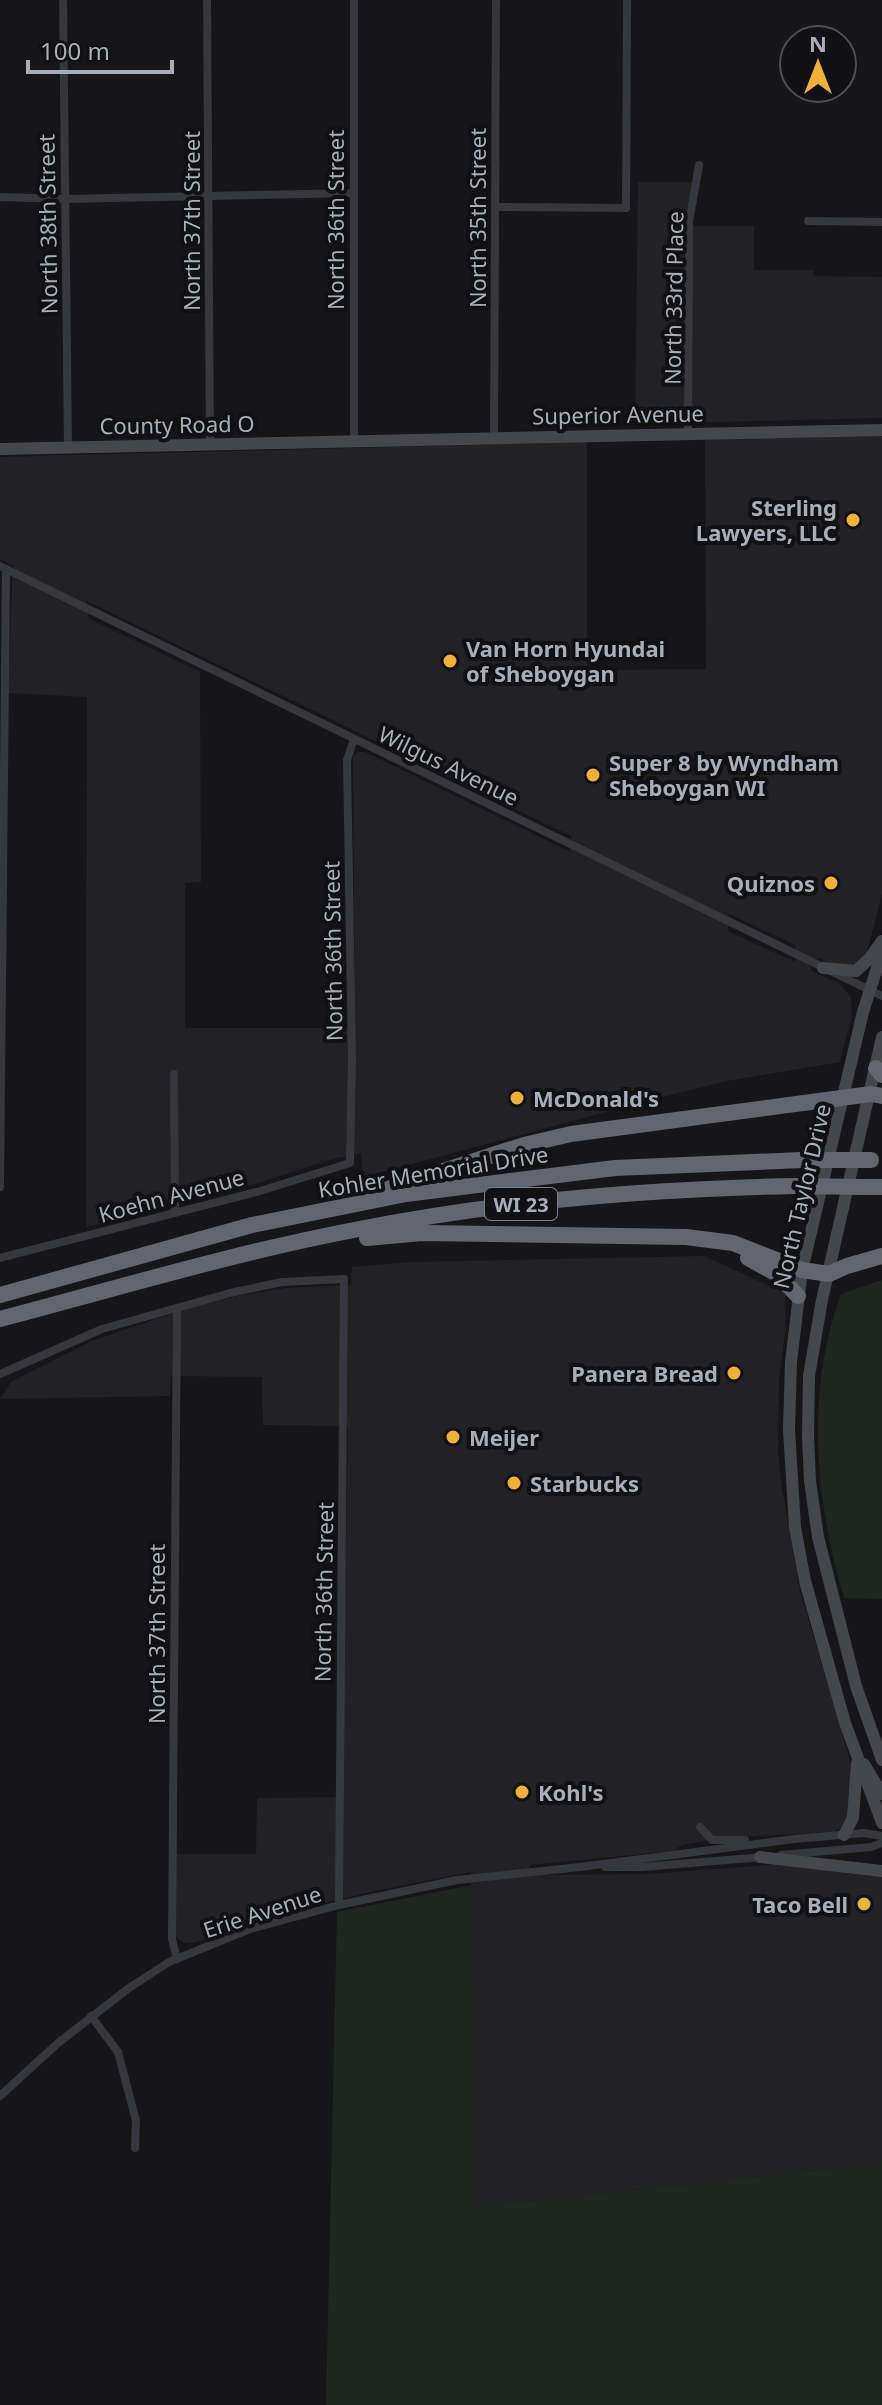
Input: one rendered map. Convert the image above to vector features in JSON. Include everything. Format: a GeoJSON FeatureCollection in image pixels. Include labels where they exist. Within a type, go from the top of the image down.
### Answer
{"type":"FeatureCollection","features":[{"type":"Feature","properties":{"kind":"highway"},"geometry":{"type":"LineString","coordinates":[[336,1206],[524,1145],[571,1134],[876,1095]]}},
{"type":"Feature","properties":{"kind":"highway","name":"Kohler Memorial Drive"},"geometry":{"type":"LineString","coordinates":[[0,1295],[252,1225],[406,1194],[615,1168],[876,1160]]}},
{"type":"Feature","properties":{"kind":"highway","name":"Kohler Memorial Drive"},"geometry":{"type":"LineString","coordinates":[[0,1320],[251,1252],[410,1220],[547,1201],[699,1189],[873,1187]]}},
{"type":"Feature","properties":{"kind":"highway"},"geometry":{"type":"LineString","coordinates":[[251,1252],[400,1234],[604,1234],[678,1236],[720,1241],[752,1249],[802,1270],[829,1274],[882,1256]]}},
{"type":"Feature","properties":{"kind":"highway"},"geometry":{"type":"LineString","coordinates":[[604,1234],[733,1252],[770,1269],[798,1296]]}},
{"type":"Feature","properties":{"kind":"main road","name":"Superior Avenue"},"geometry":{"type":"LineString","coordinates":[[354,440],[882,430]]}},
{"type":"Feature","properties":{"kind":"main road","name":"County Road O"},"geometry":{"type":"LineString","coordinates":[[0,449],[354,440]]}},
{"type":"Feature","properties":{"kind":"main road"},"geometry":{"type":"LineString","coordinates":[[823,968],[856,971],[882,941]]}},
{"type":"Feature","properties":{"kind":"main road","name":"North Taylor Drive"},"geometry":{"type":"LineString","coordinates":[[882,952],[876,994],[845,1098],[802,1270],[791,1362],[789,1430],[795,1527],[805,1581],[826,1661],[882,1823]]}},
{"type":"Feature","properties":{"kind":"main road","name":"North Taylor Drive"},"geometry":{"type":"LineString","coordinates":[[882,1037],[876,1095],[829,1274],[809,1376],[810,1481],[818,1537],[856,1686],[882,1760]]}},
{"type":"Feature","properties":{"kind":"main road"},"geometry":{"type":"LineString","coordinates":[[857,1755],[873,1775],[882,1794]]}},
{"type":"Feature","properties":{"kind":"main road"},"geometry":{"type":"LineString","coordinates":[[844,1835],[853,1818],[857,1755]]}},
{"type":"Feature","properties":{"kind":"main road"},"geometry":{"type":"LineString","coordinates":[[760,1857],[882,1871]]}},
{"type":"Feature","properties":{"kind":"street","name":"North 38th Street"},"geometry":{"type":"LineString","coordinates":[[63,0],[68,447]]}},
{"type":"Feature","properties":{"kind":"street","name":"North 37th Street"},"geometry":{"type":"LineString","coordinates":[[207,0],[210,443]]}},
{"type":"Feature","properties":{"kind":"street","name":"North 36th Street"},"geometry":{"type":"LineString","coordinates":[[354,0],[354,440]]}},
{"type":"Feature","properties":{"kind":"street","name":"North 35th Street"},"geometry":{"type":"LineString","coordinates":[[494,437],[496,0]]}},
{"type":"Feature","properties":{"kind":"street"},"geometry":{"type":"LineString","coordinates":[[495,207],[626,208],[627,0]]}},
{"type":"Feature","properties":{"kind":"street","name":"North 33rd Place"},"geometry":{"type":"LineString","coordinates":[[688,433],[688,240],[699,165]]}},
{"type":"Feature","properties":{"kind":"street"},"geometry":{"type":"LineString","coordinates":[[0,197],[65,199],[353,193]]}},
{"type":"Feature","properties":{"kind":"street"},"geometry":{"type":"LineString","coordinates":[[808,221],[882,222]]}},
{"type":"Feature","properties":{"kind":"street"},"geometry":{"type":"LineString","coordinates":[[0,1187],[3,568]]}},
{"type":"Feature","properties":{"kind":"street","name":"Wilgus Avenue"},"geometry":{"type":"LineString","coordinates":[[3,568],[876,994]]}},
{"type":"Feature","properties":{"kind":"street","name":"North 36th Street"},"geometry":{"type":"LineString","coordinates":[[350,1163],[352,1060],[347,757],[354,739]]}},
{"type":"Feature","properties":{"kind":"street"},"geometry":{"type":"LineString","coordinates":[[174,1074],[175,1212]]}},
{"type":"Feature","properties":{"kind":"street","name":"Koehn Avenue"},"geometry":{"type":"LineString","coordinates":[[0,1258],[260,1191],[350,1163]]}},
{"type":"Feature","properties":{"kind":"street","name":"North 36th Street"},"geometry":{"type":"LineString","coordinates":[[177,1308],[253,1287],[282,1282],[344,1279],[339,1905]]}},
{"type":"Feature","properties":{"kind":"street"},"geometry":{"type":"LineString","coordinates":[[0,1374],[102,1329],[177,1308]]}},
{"type":"Feature","properties":{"kind":"street","name":"North 37th Street"},"geometry":{"type":"LineString","coordinates":[[177,1308],[172,1939],[177,1959]]}},
{"type":"Feature","properties":{"kind":"street"},"geometry":{"type":"LineString","coordinates":[[700,1827],[712,1840],[794,1839]]}},
{"type":"Feature","properties":{"kind":"street","name":"Erie Avenue"},"geometry":{"type":"LineString","coordinates":[[0,2096],[91,2016],[129,1988],[177,1959],[250,1929],[339,1905],[457,1880],[794,1839],[871,1833],[882,1836]]}},
{"type":"Feature","properties":{"kind":"street","name":"Erie Avenue"},"geometry":{"type":"LineString","coordinates":[[580,1867],[643,1867],[871,1847],[882,1843]]}},
{"type":"Feature","properties":{"kind":"street"},"geometry":{"type":"LineString","coordinates":[[91,2016],[118,2052],[136,2121],[135,2148]]}},
{"type":"Feature","properties":{"kind":"shaded area"},"geometry":{"type":"Polygon","coordinates":[[[638,182],[692,182],[684,226],[754,226],[754,270],[813,270],[814,276],[882,277],[882,418],[635,424],[638,182]]]}},
{"type":"Feature","properties":{"kind":"shaded area"},"geometry":{"type":"Polygon","coordinates":[[[882,435],[882,894],[867,952],[858,964],[838,967],[818,957],[810,970],[840,984],[851,997],[852,1016],[840,1062],[727,1081],[677,1093],[363,1177],[361,1153],[336,1158],[255,1184],[86,1227],[87,697],[8,693],[13,566],[0,559],[0,457],[587,442],[587,670],[706,669],[705,439],[882,435]],[[87,601],[88,618],[200,672],[201,882],[185,883],[185,1028],[355,1028],[353,757],[358,752],[365,752],[570,852],[571,836],[87,601]],[[728,913],[728,931],[795,962],[795,945],[728,913]]]}},
{"type":"Feature","properties":{"kind":"shaded area"},"geometry":{"type":"Polygon","coordinates":[[[704,1256],[785,1293],[786,1327],[779,1380],[778,1452],[782,1488],[800,1591],[851,1764],[849,1815],[843,1827],[833,1832],[723,1838],[682,1845],[673,1851],[530,1865],[530,1875],[648,1874],[781,1864],[882,1875],[882,2163],[474,2207],[471,1872],[280,1914],[196,1942],[185,1943],[177,1938],[175,1932],[175,1854],[256,1854],[257,1798],[342,1797],[348,1426],[263,1425],[262,1377],[171,1376],[170,1396],[0,1399],[11,1382],[92,1341],[194,1306],[232,1297],[286,1288],[351,1285],[352,1267],[411,1262],[704,1256]]]}},
{"type":"Feature","properties":{"kind":"shaded area"},"geometry":{"type":"Polygon","coordinates":[[[882,1280],[882,1599],[844,1598],[826,1523],[821,1485],[818,1407],[822,1369],[841,1294],[882,1280]]]}},
{"type":"Feature","properties":{"kind":"shaded area"},"geometry":{"type":"Polygon","coordinates":[[[472,1885],[474,2207],[882,2163],[882,2405],[326,2405],[337,1912],[472,1885]]]}},
{"type":"Feature","properties":{"kind":"place","name":"Sterling Lawyers, LLC"},"geometry":{"type":"Point","coordinates":[853,520]}},
{"type":"Feature","properties":{"kind":"place","name":"Van Horn Hyundai of Sheboygan"},"geometry":{"type":"Point","coordinates":[450,661]}},
{"type":"Feature","properties":{"kind":"place","name":"Super 8 by Wyndham Sheboygan WI"},"geometry":{"type":"Point","coordinates":[593,775]}},
{"type":"Feature","properties":{"kind":"place","name":"Quiznos"},"geometry":{"type":"Point","coordinates":[831,883]}},
{"type":"Feature","properties":{"kind":"place","name":"McDonald's"},"geometry":{"type":"Point","coordinates":[517,1098]}},
{"type":"Feature","properties":{"kind":"place","name":"Panera Bread"},"geometry":{"type":"Point","coordinates":[734,1373]}},
{"type":"Feature","properties":{"kind":"place","name":"Meijer"},"geometry":{"type":"Point","coordinates":[453,1437]}},
{"type":"Feature","properties":{"kind":"place","name":"Starbucks"},"geometry":{"type":"Point","coordinates":[514,1483]}},
{"type":"Feature","properties":{"kind":"place","name":"Kohl's"},"geometry":{"type":"Point","coordinates":[522,1792]}},
{"type":"Feature","properties":{"kind":"place","name":"Taco Bell"},"geometry":{"type":"Point","coordinates":[864,1904]}}]}
